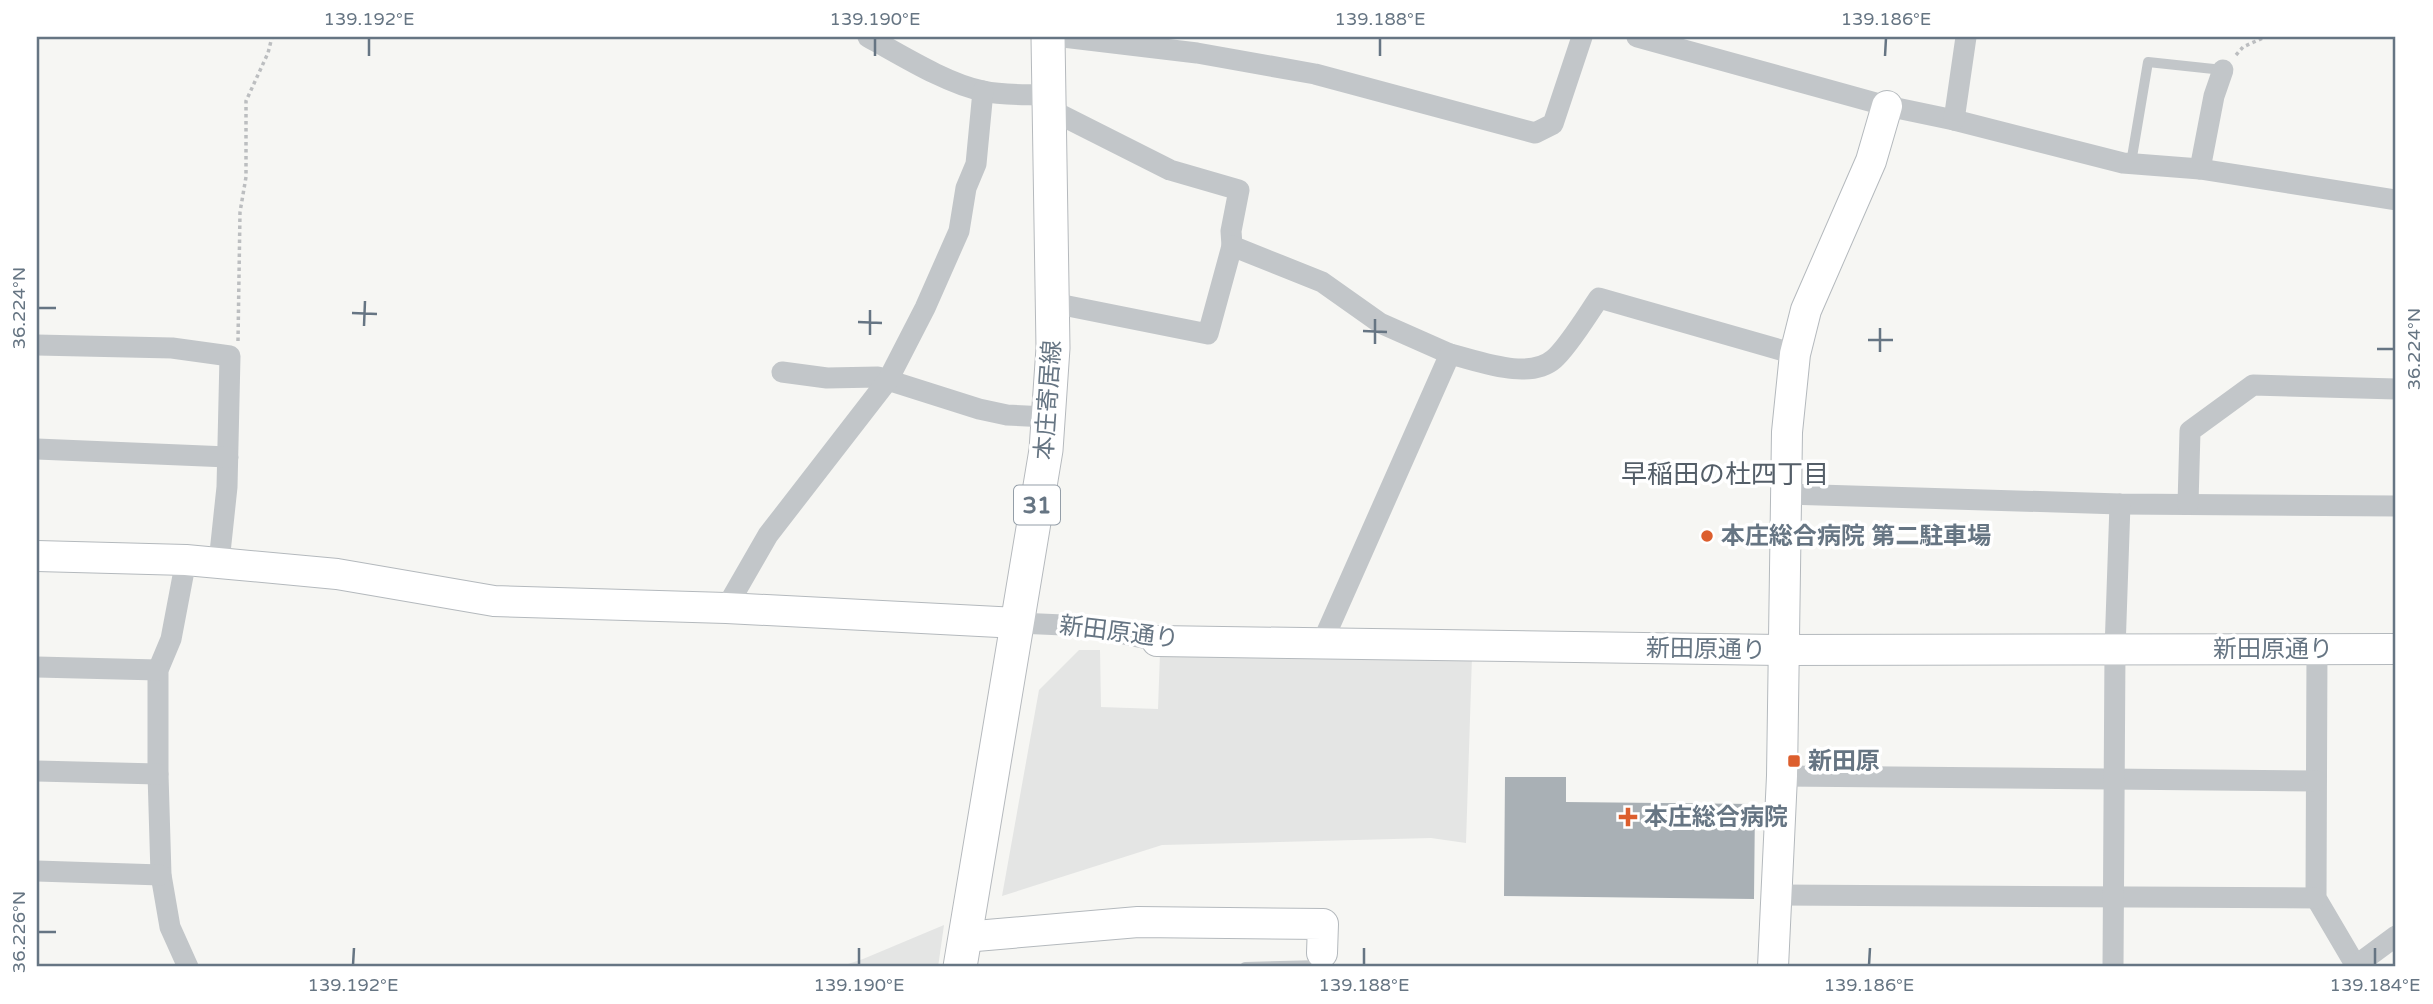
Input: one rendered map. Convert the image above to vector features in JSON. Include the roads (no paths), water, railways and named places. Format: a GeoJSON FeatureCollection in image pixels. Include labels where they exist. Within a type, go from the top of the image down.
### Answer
{"type":"FeatureCollection","features":[{"type":"Feature","properties":{"kind":"main road","name":"本庄寄居線"},"geometry":{"type":"LineString","coordinates":[[962,952],[1046,450],[1053,348],[1048,37]]}},
{"type":"Feature","properties":{"kind":"street"},"geometry":{"type":"LineString","coordinates":[[869,37],[912,61],[983,92],[1049,102],[1170,170],[1239,190],[1231,231],[1232,246],[1208,334],[1053,303]]}},
{"type":"Feature","properties":{"kind":"street"},"geometry":{"type":"LineString","coordinates":[[1063,37],[1197,53],[1315,74],[1535,133],[1553,124],[1582,37]]}},
{"type":"Feature","properties":{"kind":"street"},"geometry":{"type":"LineString","coordinates":[[1637,37],[1887,106],[2131,163],[2200,169],[2396,200]]}},
{"type":"Feature","properties":{"kind":"street"},"geometry":{"type":"LineString","coordinates":[[1954,120],[1966,37]]}},
{"type":"Feature","properties":{"kind":"street"},"geometry":{"type":"LineString","coordinates":[[2200,169],[2214,96],[2223,70]]}},
{"type":"Feature","properties":{"kind":"street"},"geometry":{"type":"LineString","coordinates":[[726,608],[768,535],[888,380],[925,307],[959,231],[966,188],[976,164],[983,92]]}},
{"type":"Feature","properties":{"kind":"street"},"geometry":{"type":"LineString","coordinates":[[1773,967],[1782,776],[1787,432],[1795,354],[1806,310],[1871,161],[1887,106]]}},
{"type":"Feature","properties":{"kind":"street"},"geometry":{"type":"LineString","coordinates":[[1232,246],[1322,282],[1380,323],[1450,354],[1522,370],[1543,366],[1555,358],[1599,298],[1795,354]]}},
{"type":"Feature","properties":{"kind":"street"},"geometry":{"type":"LineString","coordinates":[[37,345],[172,348],[230,356],[228,457],[219,562]]}},
{"type":"Feature","properties":{"kind":"street"},"geometry":{"type":"LineString","coordinates":[[1322,643],[1450,354]]}},
{"type":"Feature","properties":{"kind":"street"},"geometry":{"type":"LineString","coordinates":[[782,372],[827,379],[878,377],[979,409],[1007,415],[1047,417]]}},
{"type":"Feature","properties":{"kind":"street"},"geometry":{"type":"LineString","coordinates":[[2188,504],[2190,431],[2253,385],[2396,389]]}},
{"type":"Feature","properties":{"kind":"street"},"geometry":{"type":"LineString","coordinates":[[37,449],[228,457]]}},
{"type":"Feature","properties":{"kind":"street"},"geometry":{"type":"LineString","coordinates":[[1786,494],[2120,504],[2396,506]]}},
{"type":"Feature","properties":{"kind":"street"},"geometry":{"type":"LineString","coordinates":[[2113,967],[2115,649],[2120,504]]}},
{"type":"Feature","properties":{"kind":"street"},"geometry":{"type":"LineString","coordinates":[[37,556],[186,560],[337,573],[494,601],[726,608],[1018,623]]}},
{"type":"Feature","properties":{"kind":"street"},"geometry":{"type":"LineString","coordinates":[[186,560],[171,639],[158,670],[158,774],[161,875],[170,927],[188,967]]}},
{"type":"Feature","properties":{"kind":"street","name":"新田原通り"},"geometry":{"type":"LineString","coordinates":[[1018,623],[1086,626],[1157,640],[1783,650],[2396,649]]}},
{"type":"Feature","properties":{"kind":"street"},"geometry":{"type":"LineString","coordinates":[[2317,649],[2316,898],[2355,967],[2396,936]]}},
{"type":"Feature","properties":{"kind":"street"},"geometry":{"type":"LineString","coordinates":[[37,667],[158,670]]}},
{"type":"Feature","properties":{"kind":"street"},"geometry":{"type":"LineString","coordinates":[[37,771],[158,774]]}},
{"type":"Feature","properties":{"kind":"street"},"geometry":{"type":"LineString","coordinates":[[1782,776],[2316,782]]}},
{"type":"Feature","properties":{"kind":"street"},"geometry":{"type":"LineString","coordinates":[[37,871],[161,875]]}},
{"type":"Feature","properties":{"kind":"street"},"geometry":{"type":"LineString","coordinates":[[1775,895],[2316,898]]}},
{"type":"Feature","properties":{"kind":"street"},"geometry":{"type":"LineString","coordinates":[[962,952],[1138,922],[1323,925],[1322,953]]}},
{"type":"Feature","properties":{"kind":"lane"},"geometry":{"type":"LineString","coordinates":[[2131,163],[2148,62],[2223,70]]}},
{"type":"Feature","properties":{"kind":"lane"},"geometry":{"type":"LineString","coordinates":[[1245,967],[1322,965],[1322,953]]}},
{"type":"Feature","properties":{"kind":"place","name":"本庄総合病院 第二駐車場"},"geometry":{"type":"Point","coordinates":[1707,536]}},
{"type":"Feature","properties":{"kind":"place","name":"新田原"},"geometry":{"type":"Point","coordinates":[1794,761]}},
{"type":"Feature","properties":{"kind":"place","name":"本庄総合病院"},"geometry":{"type":"Point","coordinates":[1628,817]}},
{"type":"Feature","properties":{"kind":"district","name":"早稲田の杜四丁目"},"geometry":{"type":"Point","coordinates":[1725,474]}}]}
